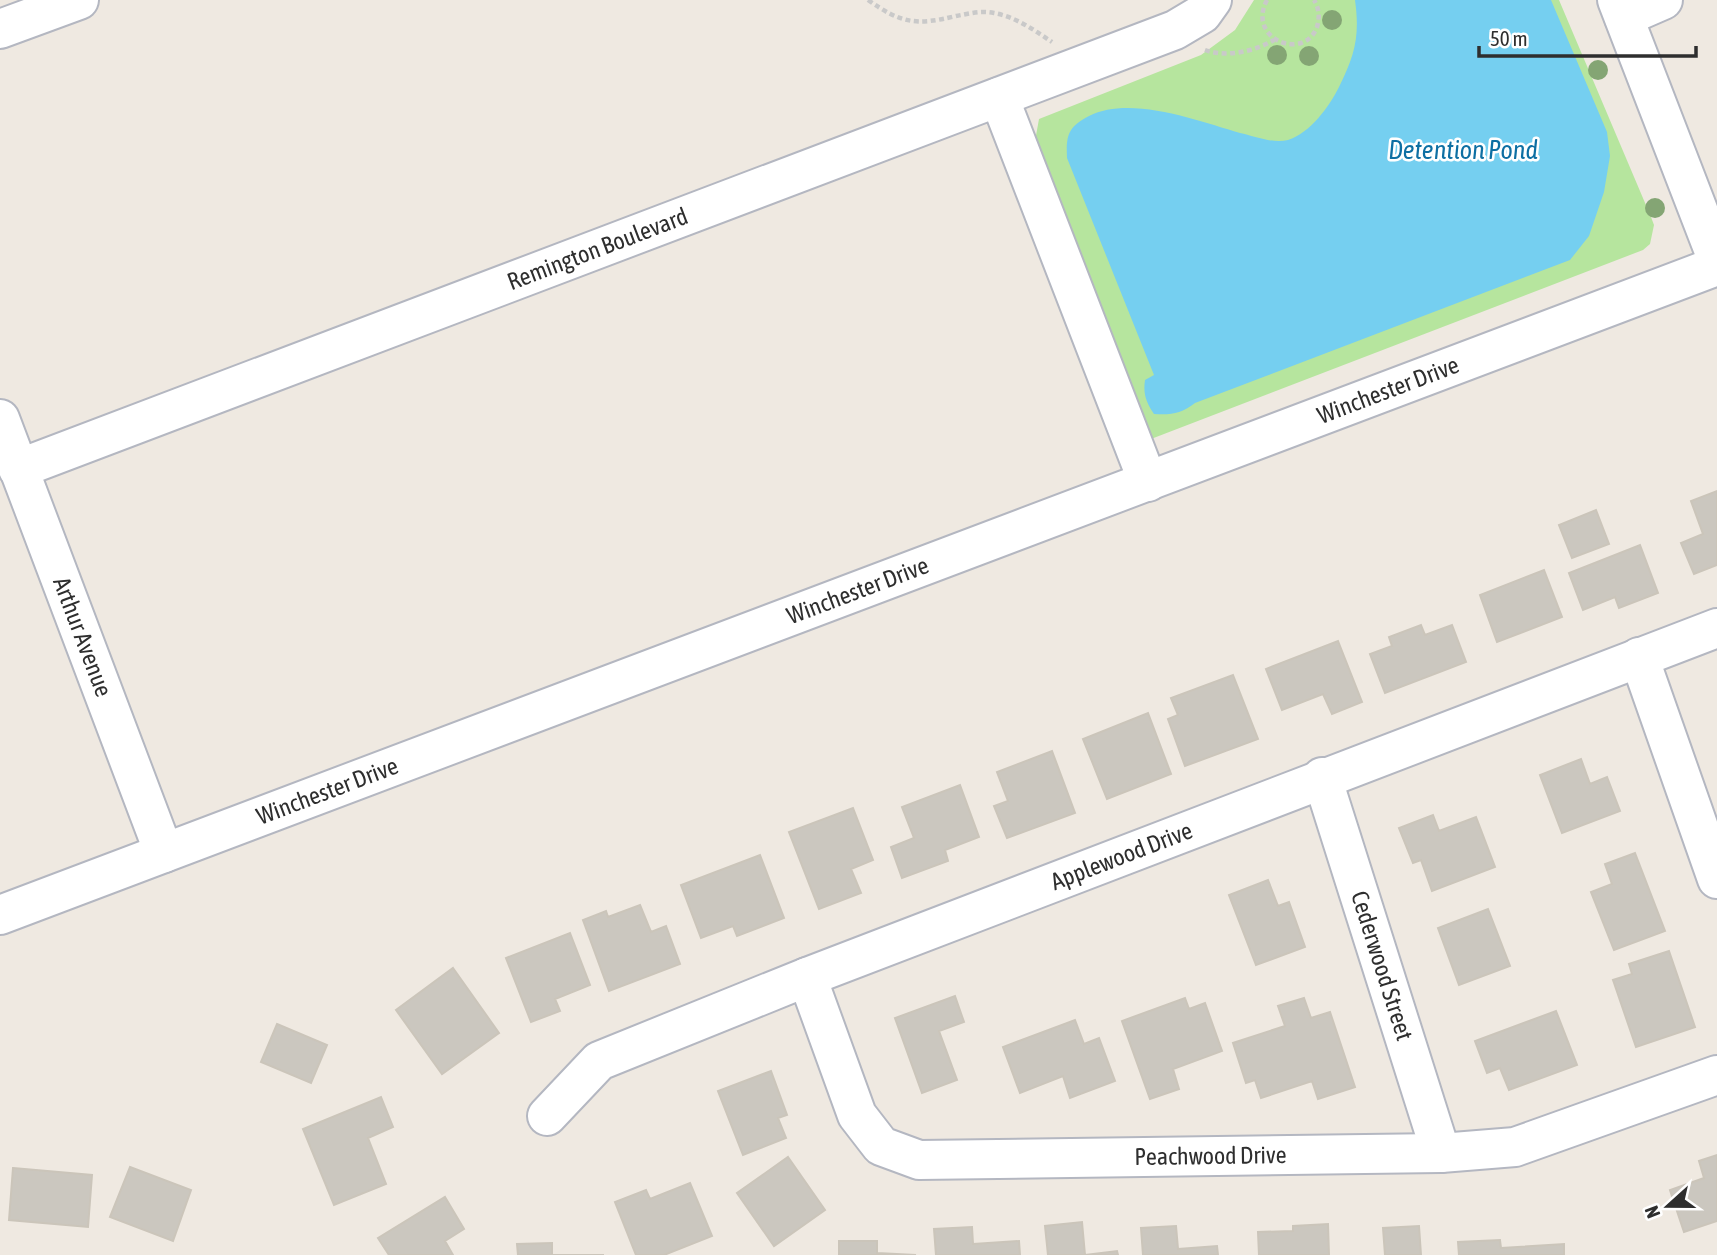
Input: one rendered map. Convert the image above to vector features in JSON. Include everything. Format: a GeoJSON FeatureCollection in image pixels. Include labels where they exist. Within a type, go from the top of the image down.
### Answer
{"type":"FeatureCollection","features":[{"type":"Feature","properties":{"kind":"street"},"geometry":{"type":"LineString","coordinates":[[0,29],[79,0]]}},
{"type":"Feature","properties":{"kind":"street","name":"Remington Boulevard"},"geometry":{"type":"LineString","coordinates":[[18,469],[1086,64],[1189,39],[1212,0]]}},
{"type":"Feature","properties":{"kind":"street"},"geometry":{"type":"LineString","coordinates":[[1663,0],[1621,9],[1717,259]]}},
{"type":"Feature","properties":{"kind":"street"},"geometry":{"type":"LineString","coordinates":[[999,97],[1148,482]]}},
{"type":"Feature","properties":{"kind":"street","name":"Winchester Drive"},"geometry":{"type":"LineString","coordinates":[[0,915],[1717,266]]}},
{"type":"Feature","properties":{"kind":"street","name":"Arthur Avenue"},"geometry":{"type":"LineString","coordinates":[[0,419],[164,853]]}},
{"type":"Feature","properties":{"kind":"street","name":"Applewood Drive"},"geometry":{"type":"LineString","coordinates":[[547,1116],[599,1061],[807,977],[1322,777],[1717,628]]}},
{"type":"Feature","properties":{"kind":"street"},"geometry":{"type":"LineString","coordinates":[[1639,657],[1717,880]]}},
{"type":"Feature","properties":{"kind":"street","name":"Cederwood Street"},"geometry":{"type":"LineString","coordinates":[[1322,777],[1441,1153]]}},
{"type":"Feature","properties":{"kind":"street","name":"Peachwood Drive"},"geometry":{"type":"LineString","coordinates":[[807,977],[857,1115],[881,1146],[919,1160],[1441,1153],[1515,1147],[1717,1075]]}},
{"type":"Feature","properties":{"kind":"path"},"geometry":{"type":"LineString","coordinates":[[868,0],[893,17],[917,22],[941,20],[974,12],[994,13],[1024,23],[1086,64]]}},
{"type":"Feature","properties":{"kind":"path"},"geometry":{"type":"LineString","coordinates":[[1267,0],[1262,15],[1263,24],[1275,39],[1290,44],[1299,43],[1315,32],[1319,13],[1314,0]]}},
{"type":"Feature","properties":{"kind":"path"},"geometry":{"type":"LineString","coordinates":[[1189,39],[1209,52],[1240,52],[1275,39]]}},
{"type":"Feature","properties":{"kind":"green space","name":"Detention Pond"},"geometry":{"type":"Polygon","coordinates":[[[1254,0],[1559,0],[1654,225],[1650,244],[1643,250],[1151,439],[1035,141],[1039,119],[1201,55],[1235,30],[1254,0]]]}},
{"type":"Feature","properties":{"kind":"water","name":"Detention Pond"},"geometry":{"type":"Polygon","coordinates":[[[1355,0],[1551,0],[1607,132],[1610,156],[1604,192],[1589,236],[1570,260],[1195,403],[1180,412],[1154,414],[1144,390],[1145,380],[1154,375],[1067,158],[1070,132],[1089,116],[1124,108],[1164,112],[1270,140],[1282,141],[1296,137],[1324,111],[1344,76],[1356,35],[1355,0]]]}},
{"type":"Feature","properties":{"kind":"building"},"geometry":{"type":"Polygon","coordinates":[[[1717,491],[1717,565],[1694,574],[1681,543],[1703,534],[1691,501],[1717,491]]]}},
{"type":"Feature","properties":{"kind":"building"},"geometry":{"type":"Polygon","coordinates":[[[1596,510],[1609,544],[1572,558],[1559,525],[1596,510]]]}},
{"type":"Feature","properties":{"kind":"building"},"geometry":{"type":"Polygon","coordinates":[[[1640,545],[1658,593],[1619,608],[1615,597],[1583,610],[1569,573],[1640,545]]]}},
{"type":"Feature","properties":{"kind":"building"},"geometry":{"type":"Polygon","coordinates":[[[1544,570],[1562,617],[1497,642],[1480,595],[1544,570]]]}},
{"type":"Feature","properties":{"kind":"building"},"geometry":{"type":"Polygon","coordinates":[[[1421,625],[1425,635],[1452,625],[1466,662],[1385,693],[1370,654],[1392,646],[1389,637],[1421,625]]]}},
{"type":"Feature","properties":{"kind":"building"},"geometry":{"type":"Polygon","coordinates":[[[1338,641],[1362,702],[1332,714],[1323,694],[1282,710],[1266,669],[1338,641]]]}},
{"type":"Feature","properties":{"kind":"building"},"geometry":{"type":"Polygon","coordinates":[[[1233,675],[1258,739],[1185,766],[1168,719],[1178,715],[1171,698],[1233,675]]]}},
{"type":"Feature","properties":{"kind":"building"},"geometry":{"type":"Polygon","coordinates":[[[1148,713],[1171,774],[1107,799],[1083,739],[1148,713]]]}},
{"type":"Feature","properties":{"kind":"building"},"geometry":{"type":"Polygon","coordinates":[[[1052,751],[1075,813],[1007,838],[994,806],[1008,801],[997,772],[1052,751]]]}},
{"type":"Feature","properties":{"kind":"building"},"geometry":{"type":"Polygon","coordinates":[[[1581,759],[1590,784],[1607,777],[1620,811],[1562,833],[1540,775],[1581,759]]]}},
{"type":"Feature","properties":{"kind":"building"},"geometry":{"type":"Polygon","coordinates":[[[960,785],[979,837],[945,850],[948,861],[902,878],[891,847],[914,838],[902,807],[960,785]]]}},
{"type":"Feature","properties":{"kind":"building"},"geometry":{"type":"Polygon","coordinates":[[[853,808],[873,860],[851,869],[861,893],[819,909],[789,832],[853,808]]]}},
{"type":"Feature","properties":{"kind":"building"},"geometry":{"type":"Polygon","coordinates":[[[1433,815],[1439,831],[1476,817],[1495,867],[1432,891],[1421,860],[1413,863],[1399,828],[1433,815]]]}},
{"type":"Feature","properties":{"kind":"building"},"geometry":{"type":"Polygon","coordinates":[[[1635,853],[1665,931],[1614,950],[1591,892],[1612,884],[1605,864],[1635,853]]]}},
{"type":"Feature","properties":{"kind":"building"},"geometry":{"type":"Polygon","coordinates":[[[760,855],[784,918],[737,936],[733,926],[701,938],[681,885],[760,855]]]}},
{"type":"Feature","properties":{"kind":"building"},"geometry":{"type":"Polygon","coordinates":[[[1268,880],[1278,906],[1289,902],[1305,947],[1256,965],[1229,895],[1268,880]]]}},
{"type":"Feature","properties":{"kind":"building"},"geometry":{"type":"Polygon","coordinates":[[[640,905],[651,932],[666,926],[680,964],[609,991],[583,920],[606,911],[608,917],[640,905]]]}},
{"type":"Feature","properties":{"kind":"building"},"geometry":{"type":"Polygon","coordinates":[[[1488,909],[1510,966],[1459,985],[1438,928],[1488,909]]]}},
{"type":"Feature","properties":{"kind":"building"},"geometry":{"type":"Polygon","coordinates":[[[570,933],[590,985],[555,999],[560,1011],[531,1022],[506,958],[570,933]]]}},
{"type":"Feature","properties":{"kind":"building"},"geometry":{"type":"Polygon","coordinates":[[[1669,951],[1695,1027],[1636,1047],[1613,980],[1632,974],[1629,964],[1669,951]]]}},
{"type":"Feature","properties":{"kind":"building"},"geometry":{"type":"Polygon","coordinates":[[[453,968],[499,1033],[442,1074],[396,1010],[453,968]]]}},
{"type":"Feature","properties":{"kind":"building"},"geometry":{"type":"Polygon","coordinates":[[[955,996],[964,1022],[939,1031],[957,1080],[922,1093],[895,1018],[955,996]]]}},
{"type":"Feature","properties":{"kind":"building"},"geometry":{"type":"Polygon","coordinates":[[[1185,998],[1189,1009],[1205,1003],[1222,1051],[1173,1069],[1179,1089],[1150,1099],[1122,1021],[1185,998]]]}},
{"type":"Feature","properties":{"kind":"building"},"geometry":{"type":"Polygon","coordinates":[[[1304,998],[1311,1018],[1330,1012],[1355,1087],[1318,1099],[1312,1081],[1261,1098],[1255,1080],[1246,1083],[1233,1043],[1285,1026],[1278,1006],[1304,998]]]}},
{"type":"Feature","properties":{"kind":"building"},"geometry":{"type":"Polygon","coordinates":[[[1556,1011],[1577,1065],[1509,1090],[1500,1068],[1487,1073],[1475,1041],[1556,1011]]]}},
{"type":"Feature","properties":{"kind":"building"},"geometry":{"type":"Polygon","coordinates":[[[1075,1020],[1084,1044],[1099,1038],[1115,1081],[1070,1098],[1063,1076],[1020,1093],[1003,1047],[1075,1020]]]}},
{"type":"Feature","properties":{"kind":"building"},"geometry":{"type":"Polygon","coordinates":[[[277,1024],[327,1045],[311,1083],[261,1062],[277,1024]]]}},
{"type":"Feature","properties":{"kind":"building"},"geometry":{"type":"Polygon","coordinates":[[[771,1071],[787,1115],[778,1118],[786,1138],[743,1155],[718,1091],[771,1071]]]}},
{"type":"Feature","properties":{"kind":"building"},"geometry":{"type":"Polygon","coordinates":[[[381,1097],[393,1127],[368,1138],[386,1184],[334,1205],[303,1129],[381,1097]]]}},
{"type":"Feature","properties":{"kind":"building"},"geometry":{"type":"Polygon","coordinates":[[[1717,1155],[1717,1221],[1684,1232],[1670,1190],[1704,1178],[1699,1161],[1717,1155]]]}},
{"type":"Feature","properties":{"kind":"building"},"geometry":{"type":"Polygon","coordinates":[[[788,1157],[825,1210],[774,1246],[737,1193],[788,1157]]]}},
{"type":"Feature","properties":{"kind":"building"},"geometry":{"type":"Polygon","coordinates":[[[130,1167],[191,1190],[173,1241],[110,1217],[130,1167]]]}},
{"type":"Feature","properties":{"kind":"building"},"geometry":{"type":"Polygon","coordinates":[[[13,1168],[92,1175],[88,1227],[9,1220],[13,1168]]]}},
{"type":"Feature","properties":{"kind":"building"},"geometry":{"type":"Polygon","coordinates":[[[690,1183],[712,1236],[664,1255],[636,1255],[615,1202],[646,1190],[650,1199],[690,1183]]]}},
{"type":"Feature","properties":{"kind":"building"},"geometry":{"type":"Polygon","coordinates":[[[445,1197],[464,1229],[445,1241],[453,1255],[389,1255],[378,1238],[445,1197]]]}},
{"type":"Feature","properties":{"kind":"building"},"geometry":{"type":"Polygon","coordinates":[[[1082,1222],[1085,1255],[1048,1255],[1045,1226],[1082,1222]]]}},
{"type":"Feature","properties":{"kind":"building"},"geometry":{"type":"Polygon","coordinates":[[[1328,1224],[1329,1255],[1259,1255],[1258,1232],[1293,1231],[1293,1226],[1328,1224]]]}},
{"type":"Feature","properties":{"kind":"building"},"geometry":{"type":"Polygon","coordinates":[[[1176,1226],[1178,1249],[1217,1246],[1218,1255],[1143,1255],[1141,1228],[1176,1226]]]}},
{"type":"Feature","properties":{"kind":"building"},"geometry":{"type":"Polygon","coordinates":[[[1419,1226],[1421,1255],[1385,1255],[1383,1228],[1419,1226]]]}},
{"type":"Feature","properties":{"kind":"building"},"geometry":{"type":"Polygon","coordinates":[[[972,1227],[973,1244],[1019,1241],[1020,1255],[936,1255],[934,1229],[972,1227]]]}},
{"type":"Feature","properties":{"kind":"building"},"geometry":{"type":"Polygon","coordinates":[[[1500,1240],[1501,1248],[1564,1244],[1564,1255],[1459,1255],[1458,1242],[1500,1240]]]}},
{"type":"Feature","properties":{"kind":"building"},"geometry":{"type":"Polygon","coordinates":[[[839,1241],[877,1241],[877,1253],[916,1255],[839,1255],[839,1241]]]}},
{"type":"Feature","properties":{"kind":"building"},"geometry":{"type":"Polygon","coordinates":[[[552,1243],[552,1255],[518,1255],[517,1244],[552,1243]]]}},
{"type":"Feature","properties":{"kind":"building"},"geometry":{"type":"Polygon","coordinates":[[[1117,1251],[1118,1255],[1085,1255],[1117,1251]]]}}]}
